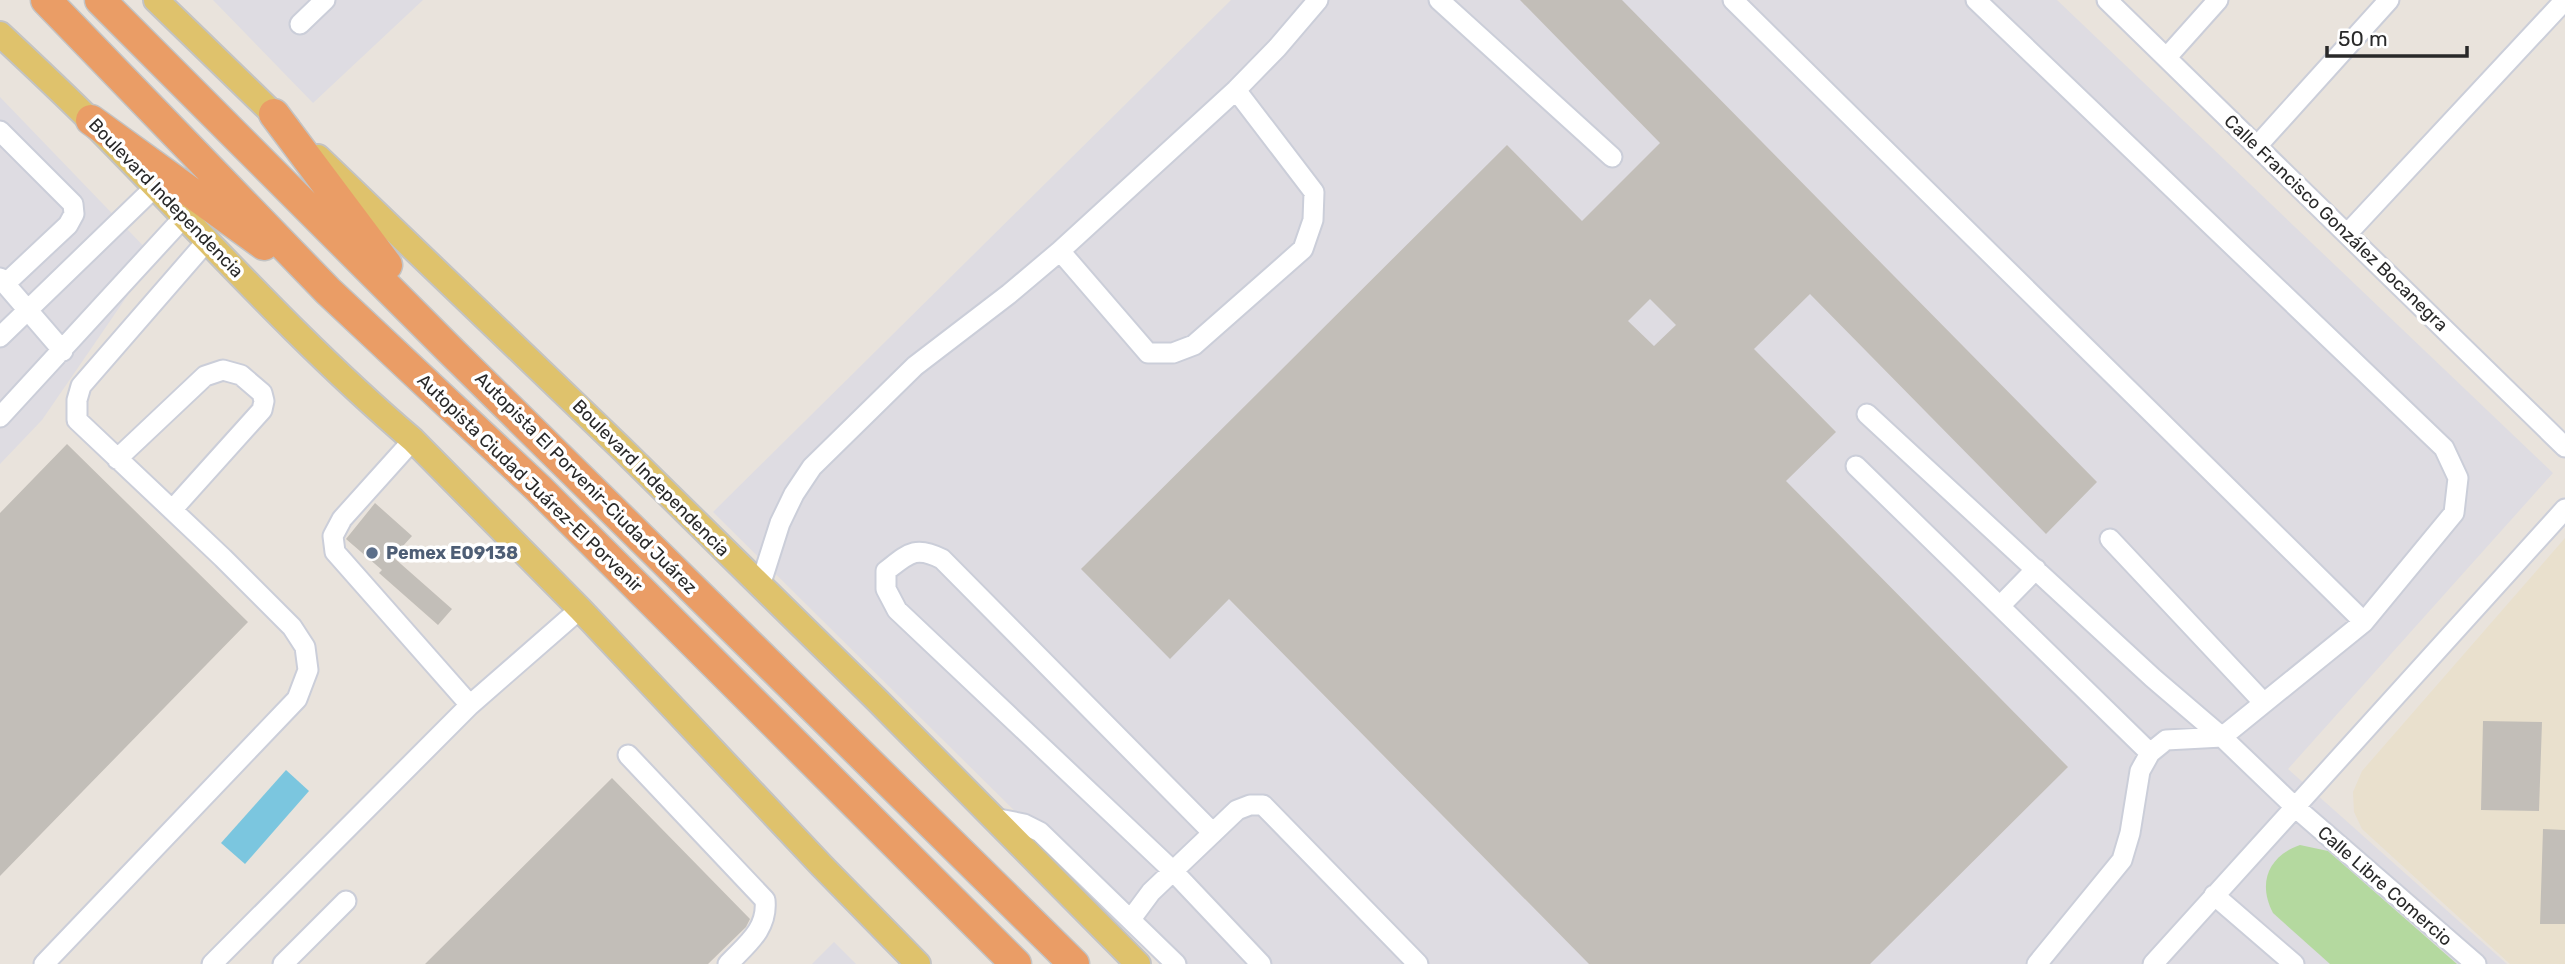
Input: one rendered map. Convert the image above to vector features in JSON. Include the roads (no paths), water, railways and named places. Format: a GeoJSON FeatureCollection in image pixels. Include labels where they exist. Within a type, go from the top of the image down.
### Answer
{"type":"FeatureCollection","features":[{"type":"Feature","properties":{"kind":"highway","name":"Autopista Ciudad Juárez-El Porvenir"},"geometry":{"type":"LineString","coordinates":[[47,0],[328,291],[538,488],[1016,964]]}},
{"type":"Feature","properties":{"kind":"highway","name":"Autopista El Porvenir-Ciudad Juárez"},"geometry":{"type":"LineString","coordinates":[[100,0],[452,352],[1074,964]]}},
{"type":"Feature","properties":{"kind":"highway"},"geometry":{"type":"LineString","coordinates":[[274,114],[452,352]]}},
{"type":"Feature","properties":{"kind":"highway"},"geometry":{"type":"LineString","coordinates":[[91,120],[328,291]]}},
{"type":"Feature","properties":{"kind":"main road","name":"Boulevard Independencia"},"geometry":{"type":"LineString","coordinates":[[156,0],[620,447],[1138,964]]}},
{"type":"Feature","properties":{"kind":"main road","name":"Boulevard Independencia"},"geometry":{"type":"LineString","coordinates":[[0,34],[91,120],[207,241],[383,415],[413,440],[580,608],[822,866],[918,964]]}},
{"type":"Feature","properties":{"kind":"street"},"geometry":{"type":"LineString","coordinates":[[300,24],[325,0]]}},
{"type":"Feature","properties":{"kind":"street"},"geometry":{"type":"LineString","coordinates":[[760,586],[780,523],[794,495],[813,467],[915,366],[1060,251],[1236,90],[1318,0]]}},
{"type":"Feature","properties":{"kind":"street"},"geometry":{"type":"LineString","coordinates":[[1439,0],[1612,157]]}},
{"type":"Feature","properties":{"kind":"street"},"geometry":{"type":"LineString","coordinates":[[1733,0],[2364,622]]}},
{"type":"Feature","properties":{"kind":"street"},"geometry":{"type":"LineString","coordinates":[[1976,0],[2444,448],[2458,478],[2454,513],[2364,622],[2222,737],[2165,740],[2150,753],[2140,771],[2130,833],[2122,860],[2037,964]]}},
{"type":"Feature","properties":{"kind":"street","name":"Calle Francisco González Bocanegra"},"geometry":{"type":"LineString","coordinates":[[2107,0],[2565,447]]}},
{"type":"Feature","properties":{"kind":"street"},"geometry":{"type":"LineString","coordinates":[[2167,57],[2218,0]]}},
{"type":"Feature","properties":{"kind":"street"},"geometry":{"type":"LineString","coordinates":[[2258,145],[2389,0]]}},
{"type":"Feature","properties":{"kind":"street"},"geometry":{"type":"LineString","coordinates":[[2347,234],[2565,0]]}},
{"type":"Feature","properties":{"kind":"street"},"geometry":{"type":"LineString","coordinates":[[1060,251],[1148,353],[1173,353],[1194,345],[1303,249],[1313,220],[1314,192],[1236,90]]}},
{"type":"Feature","properties":{"kind":"street"},"geometry":{"type":"LineString","coordinates":[[0,131],[73,204],[74,214],[68,225],[3,281],[63,351]]}},
{"type":"Feature","properties":{"kind":"street"},"geometry":{"type":"LineString","coordinates":[[0,337],[155,187]]}},
{"type":"Feature","properties":{"kind":"street"},"geometry":{"type":"LineString","coordinates":[[0,417],[184,217]]}},
{"type":"Feature","properties":{"kind":"street"},"geometry":{"type":"LineString","coordinates":[[44,964],[298,699],[309,670],[305,647],[292,627],[77,420],[77,400],[81,386],[207,241]]}},
{"type":"Feature","properties":{"kind":"street"},"geometry":{"type":"LineString","coordinates":[[117,458],[205,376],[223,370],[241,376],[262,393],[262,410],[172,510]]}},
{"type":"Feature","properties":{"kind":"street","name":"Calle Libre Comercio"},"geometry":{"type":"LineString","coordinates":[[1867,414],[2153,678],[2222,737],[2295,807],[2476,964]]}},
{"type":"Feature","properties":{"kind":"street"},"geometry":{"type":"LineString","coordinates":[[413,440],[342,519],[333,536],[335,552],[470,705]]}},
{"type":"Feature","properties":{"kind":"street"},"geometry":{"type":"LineString","coordinates":[[1856,466],[2150,753]]}},
{"type":"Feature","properties":{"kind":"street"},"geometry":{"type":"LineString","coordinates":[[2153,964],[2565,509]]}},
{"type":"Feature","properties":{"kind":"street"},"geometry":{"type":"LineString","coordinates":[[2110,539],[2264,704]]}},
{"type":"Feature","properties":{"kind":"street"},"geometry":{"type":"LineString","coordinates":[[1213,834],[942,559],[928,552],[912,552],[886,571],[886,589],[897,610],[1173,871],[1261,964]]}},
{"type":"Feature","properties":{"kind":"street"},"geometry":{"type":"LineString","coordinates":[[2000,606],[2036,569]]}},
{"type":"Feature","properties":{"kind":"street"},"geometry":{"type":"LineString","coordinates":[[212,964],[470,705],[580,608]]}},
{"type":"Feature","properties":{"kind":"street"},"geometry":{"type":"LineString","coordinates":[[628,755],[765,900],[766,914],[761,929],[728,964]]}},
{"type":"Feature","properties":{"kind":"street"},"geometry":{"type":"LineString","coordinates":[[1131,919],[1151,892],[1237,810],[1250,805],[1263,805],[1418,964]]}},
{"type":"Feature","properties":{"kind":"street"},"geometry":{"type":"LineString","coordinates":[[994,818],[1024,824],[1040,832],[1176,964]]}},
{"type":"Feature","properties":{"kind":"street"},"geometry":{"type":"LineString","coordinates":[[2214,895],[2294,964]]}},
{"type":"Feature","properties":{"kind":"street"},"geometry":{"type":"LineString","coordinates":[[283,964],[346,901]]}},
{"type":"Feature","properties":{"kind":"water"},"geometry":{"type":"Polygon","coordinates":[[[286,770],[309,791],[245,864],[221,843],[286,770]]]}},
{"type":"Feature","properties":{"kind":"place","name":"Pemex E09138"},"geometry":{"type":"Point","coordinates":[372,553]}}]}
